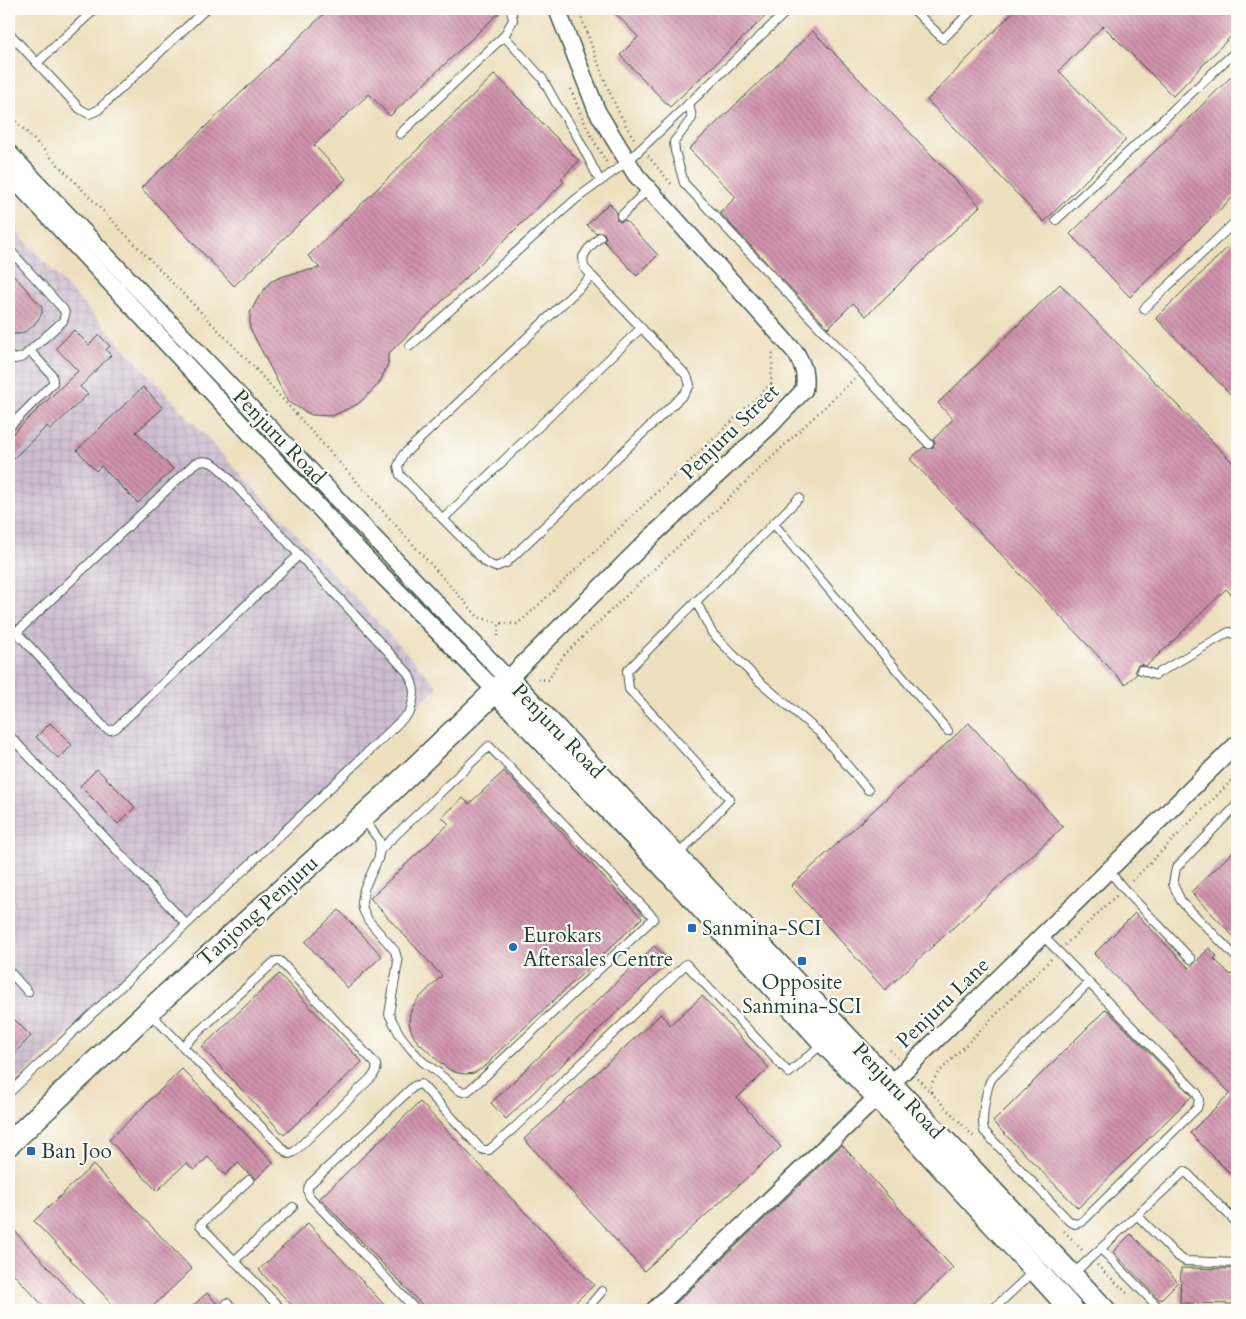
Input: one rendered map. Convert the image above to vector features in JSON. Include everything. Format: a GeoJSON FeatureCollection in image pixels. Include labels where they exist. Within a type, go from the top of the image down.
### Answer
{"type":"FeatureCollection","features":[{"type":"Feature","properties":{"kind":"main road","name":"Tanjong Penjuru"},"geometry":{"type":"LineString","coordinates":[[9,1144],[149,1011],[392,790],[502,685]]}},
{"type":"Feature","properties":{"kind":"main road","name":"Penjuru Road"},"geometry":{"type":"LineString","coordinates":[[502,685],[677,857],[884,1090],[1072,1310]]}},
{"type":"Feature","properties":{"kind":"main road","name":"Penjuru Road"},"geometry":{"type":"LineString","coordinates":[[502,685],[824,1042],[884,1090],[1072,1275],[1104,1310]]}},
{"type":"Feature","properties":{"kind":"street"},"geometry":{"type":"LineString","coordinates":[[558,9],[597,111],[632,168]]}},
{"type":"Feature","properties":{"kind":"street","name":"Penjuru Road"},"geometry":{"type":"LineString","coordinates":[[9,153],[502,685]]}},
{"type":"Feature","properties":{"kind":"street","name":"Penjuru Street"},"geometry":{"type":"LineString","coordinates":[[502,685],[652,536],[771,425],[804,390],[803,365],[796,353],[632,168]]}},
{"type":"Feature","properties":{"kind":"street","name":"Penjuru Road"},"geometry":{"type":"LineString","coordinates":[[9,176],[371,563],[502,685]]}},
{"type":"Feature","properties":{"kind":"street","name":"Penjuru Lane"},"geometry":{"type":"LineString","coordinates":[[654,1310],[1235,749]]}},
{"type":"Feature","properties":{"kind":"lane"},"geometry":{"type":"LineString","coordinates":[[37,63],[95,9]]}},
{"type":"Feature","properties":{"kind":"lane"},"geometry":{"type":"LineString","coordinates":[[9,33],[80,109],[89,114],[98,110],[206,9]]}},
{"type":"Feature","properties":{"kind":"lane"},"geometry":{"type":"LineString","coordinates":[[400,134],[504,36],[513,20],[511,9]]}},
{"type":"Feature","properties":{"kind":"lane"},"geometry":{"type":"LineString","coordinates":[[913,9],[943,40],[973,9]]}},
{"type":"Feature","properties":{"kind":"lane"},"geometry":{"type":"LineString","coordinates":[[410,346],[576,199],[600,181],[632,168],[641,148],[787,11]]}},
{"type":"Feature","properties":{"kind":"lane"},"geometry":{"type":"LineString","coordinates":[[504,36],[542,78],[576,134],[600,181]]}},
{"type":"Feature","properties":{"kind":"lane"},"geometry":{"type":"LineString","coordinates":[[1056,220],[1237,50]]}},
{"type":"Feature","properties":{"kind":"lane"},"geometry":{"type":"LineString","coordinates":[[688,103],[692,118],[674,142],[684,183],[929,444]]}},
{"type":"Feature","properties":{"kind":"lane"},"geometry":{"type":"LineString","coordinates":[[621,216],[649,188]]}},
{"type":"Feature","properties":{"kind":"lane"},"geometry":{"type":"LineString","coordinates":[[1144,308],[1237,220]]}},
{"type":"Feature","properties":{"kind":"lane"},"geometry":{"type":"LineString","coordinates":[[592,276],[403,455],[398,466],[400,475],[485,562],[495,567],[506,563],[684,394],[690,385],[687,376],[584,267],[583,257],[600,237]]}},
{"type":"Feature","properties":{"kind":"lane"},"geometry":{"type":"LineString","coordinates":[[9,249],[64,310],[65,315],[63,321],[23,358],[18,359],[9,356]]}},
{"type":"Feature","properties":{"kind":"lane"},"geometry":{"type":"LineString","coordinates":[[443,519],[641,328]]}},
{"type":"Feature","properties":{"kind":"lane"},"geometry":{"type":"LineString","coordinates":[[9,427],[53,384],[52,376],[30,351]]}},
{"type":"Feature","properties":{"kind":"lane"},"geometry":{"type":"LineString","coordinates":[[9,1093],[410,712],[414,700],[414,685],[408,673],[214,464],[201,461],[195,463],[17,632]]}},
{"type":"Feature","properties":{"kind":"lane"},"geometry":{"type":"LineString","coordinates":[[677,857],[730,800],[629,688],[626,671],[799,498]]}},
{"type":"Feature","properties":{"kind":"lane"},"geometry":{"type":"LineString","coordinates":[[774,523],[948,731]]}},
{"type":"Feature","properties":{"kind":"lane"},"geometry":{"type":"LineString","coordinates":[[9,624],[103,726],[107,730],[112,731],[299,555]]}},
{"type":"Feature","properties":{"kind":"lane"},"geometry":{"type":"LineString","coordinates":[[696,601],[712,633],[759,681],[820,733],[868,790]]}},
{"type":"Feature","properties":{"kind":"lane"},"geometry":{"type":"LineString","coordinates":[[1140,670],[1155,675],[1229,632],[1237,635]]}},
{"type":"Feature","properties":{"kind":"lane"},"geometry":{"type":"LineString","coordinates":[[9,735],[186,924]]}},
{"type":"Feature","properties":{"kind":"lane"},"geometry":{"type":"LineString","coordinates":[[362,817],[378,840],[380,850],[378,859],[364,889],[362,909],[368,920],[395,951],[398,962],[389,1014],[400,1035],[423,1062],[463,1092],[468,1091],[482,1079],[654,918],[489,746],[380,850]]}},
{"type":"Feature","properties":{"kind":"lane"},"geometry":{"type":"LineString","coordinates":[[1237,805],[1176,868],[1173,884],[1181,901],[1237,958]]}},
{"type":"Feature","properties":{"kind":"lane"},"geometry":{"type":"LineString","coordinates":[[1108,871],[1192,959]]}},
{"type":"Feature","properties":{"kind":"lane"},"geometry":{"type":"LineString","coordinates":[[1042,935],[1197,1093],[1199,1100],[1197,1108],[1082,1222],[1075,1224],[1069,1221],[984,1131],[983,1124],[987,1088],[992,1078],[1089,983]]}},
{"type":"Feature","properties":{"kind":"lane"},"geometry":{"type":"LineString","coordinates":[[149,1011],[183,1046],[289,1154],[294,1152],[373,1076],[377,1066],[280,961],[273,963],[183,1046]]}},
{"type":"Feature","properties":{"kind":"lane"},"geometry":{"type":"LineString","coordinates":[[416,1310],[307,1192],[310,1184],[414,1086],[421,1084],[480,1148],[489,1150],[686,964],[789,1073],[824,1042]]}},
{"type":"Feature","properties":{"kind":"lane"},"geometry":{"type":"LineString","coordinates":[[9,971],[28,992]]}},
{"type":"Feature","properties":{"kind":"lane"},"geometry":{"type":"LineString","coordinates":[[1072,1275],[1185,1171],[1237,1224]]}},
{"type":"Feature","properties":{"kind":"lane"},"geometry":{"type":"LineString","coordinates":[[249,1180],[200,1225],[282,1310]]}},
{"type":"Feature","properties":{"kind":"lane"},"geometry":{"type":"LineString","coordinates":[[234,1261],[293,1207]]}},
{"type":"Feature","properties":{"kind":"lane"},"geometry":{"type":"LineString","coordinates":[[1137,1216],[1176,1255],[1185,1261],[1237,1262]]}},
{"type":"Feature","properties":{"kind":"lane"},"geometry":{"type":"LineString","coordinates":[[1101,1249],[1162,1310]]}},
{"type":"Feature","properties":{"kind":"lane"},"geometry":{"type":"LineString","coordinates":[[992,1310],[1036,1270]]}},
{"type":"Feature","properties":{"kind":"lane"},"geometry":{"type":"LineString","coordinates":[[586,1310],[602,1290]]}},
{"type":"Feature","properties":{"kind":"lane"},"geometry":{"type":"LineString","coordinates":[[227,1303],[234,1310]]}},
{"type":"Feature","properties":{"kind":"path"},"geometry":{"type":"LineString","coordinates":[[578,9],[611,93],[628,129],[663,176],[676,190]]}},
{"type":"Feature","properties":{"kind":"path"},"geometry":{"type":"LineString","coordinates":[[9,114],[252,365],[478,617],[499,623]]}},
{"type":"Feature","properties":{"kind":"path"},"geometry":{"type":"LineString","coordinates":[[538,679],[549,680],[564,654],[851,383],[854,376]]}},
{"type":"Feature","properties":{"kind":"path"},"geometry":{"type":"LineString","coordinates":[[931,1092],[934,1078],[1237,775]]}},
{"type":"Feature","properties":{"kind":"shaded area"},"geometry":{"type":"Polygon","coordinates":[[[9,224],[438,687],[9,1088],[9,224]]]}},
{"type":"Feature","properties":{"kind":"building"},"geometry":{"type":"Polygon","coordinates":[[[329,9],[503,9],[390,116],[369,94],[314,145],[346,179],[234,286],[141,188],[329,9]]]}},
{"type":"Feature","properties":{"kind":"building"},"geometry":{"type":"Polygon","coordinates":[[[611,9],[773,9],[670,107],[620,55],[638,37],[611,9]]]}},
{"type":"Feature","properties":{"kind":"building"},"geometry":{"type":"Polygon","coordinates":[[[1016,9],[1237,9],[1237,30],[1173,96],[1103,26],[1059,71],[1126,140],[1044,222],[927,100],[1016,9]]]}},
{"type":"Feature","properties":{"kind":"building"},"geometry":{"type":"Polygon","coordinates":[[[813,31],[980,206],[866,316],[853,303],[828,328],[720,213],[736,197],[689,149],[813,31]]]}},
{"type":"Feature","properties":{"kind":"building"},"geometry":{"type":"Polygon","coordinates":[[[1237,71],[1237,193],[1130,297],[1070,234],[1237,71]]]}},
{"type":"Feature","properties":{"kind":"building"},"geometry":{"type":"Polygon","coordinates":[[[495,74],[579,161],[561,179],[564,182],[388,354],[388,364],[379,384],[358,404],[332,416],[312,415],[288,402],[250,328],[250,313],[258,298],[270,282],[294,273],[320,268],[308,256],[495,74]]]}},
{"type":"Feature","properties":{"kind":"building"},"geometry":{"type":"Polygon","coordinates":[[[609,203],[617,212],[617,220],[620,222],[625,220],[658,255],[637,276],[604,241],[606,238],[604,233],[596,233],[587,225],[609,203]]]}},
{"type":"Feature","properties":{"kind":"building"},"geometry":{"type":"Polygon","coordinates":[[[1237,238],[1237,401],[1156,318],[1237,238]]]}},
{"type":"Feature","properties":{"kind":"building"},"geometry":{"type":"Polygon","coordinates":[[[9,270],[42,307],[40,317],[32,327],[19,334],[9,331],[9,270]]]}},
{"type":"Feature","properties":{"kind":"building"},"geometry":{"type":"Polygon","coordinates":[[[1060,284],[1237,467],[1237,600],[1226,589],[1146,666],[1140,664],[1137,666],[1135,671],[1137,674],[1125,684],[910,459],[924,447],[932,448],[935,443],[933,440],[953,419],[938,403],[1060,284]]]}},
{"type":"Feature","properties":{"kind":"building"},"geometry":{"type":"Polygon","coordinates":[[[74,330],[89,345],[99,335],[110,346],[106,350],[111,355],[80,387],[88,394],[50,430],[47,426],[9,463],[9,437],[78,371],[56,348],[74,330]]]}},
{"type":"Feature","properties":{"kind":"building"},"geometry":{"type":"Polygon","coordinates":[[[143,387],[163,408],[136,432],[173,469],[138,503],[101,466],[96,471],[77,450],[143,387]]]}},
{"type":"Feature","properties":{"kind":"building"},"geometry":{"type":"Polygon","coordinates":[[[50,723],[72,745],[59,759],[36,737],[50,723]]]}},
{"type":"Feature","properties":{"kind":"building"},"geometry":{"type":"Polygon","coordinates":[[[969,723],[1063,827],[885,990],[791,886],[969,723]]]}},
{"type":"Feature","properties":{"kind":"building"},"geometry":{"type":"Polygon","coordinates":[[[97,769],[135,807],[118,824],[80,786],[97,769]]]}},
{"type":"Feature","properties":{"kind":"building","name":"Eurokars Aftersales Centre"},"geometry":{"type":"Polygon","coordinates":[[[504,771],[642,918],[494,1056],[488,1064],[474,1073],[458,1073],[443,1065],[419,1043],[414,1037],[409,1022],[410,1013],[418,999],[442,976],[370,898],[449,824],[442,817],[463,798],[469,804],[504,771]]]}},
{"type":"Feature","properties":{"kind":"building"},"geometry":{"type":"Polygon","coordinates":[[[1237,848],[1237,940],[1191,892],[1237,848]]]}},
{"type":"Feature","properties":{"kind":"building"},"geometry":{"type":"Polygon","coordinates":[[[339,910],[382,956],[348,988],[305,942],[339,910]]]}},
{"type":"Feature","properties":{"kind":"building"},"geometry":{"type":"Polygon","coordinates":[[[1135,913],[1189,968],[1209,948],[1217,956],[1214,959],[1231,975],[1237,969],[1237,1180],[1190,1133],[1230,1093],[1094,954],[1135,913]]]}},
{"type":"Feature","properties":{"kind":"building"},"geometry":{"type":"Polygon","coordinates":[[[654,946],[670,961],[506,1119],[491,1103],[654,946]]]}},
{"type":"Feature","properties":{"kind":"building"},"geometry":{"type":"Polygon","coordinates":[[[279,974],[362,1062],[284,1135],[202,1047],[279,974]]]}},
{"type":"Feature","properties":{"kind":"building"},"geometry":{"type":"Polygon","coordinates":[[[702,996],[769,1068],[737,1098],[781,1147],[644,1271],[524,1139],[661,1014],[670,1025],[702,996]]]}},
{"type":"Feature","properties":{"kind":"building"},"geometry":{"type":"Polygon","coordinates":[[[1106,1009],[1192,1096],[1078,1208],[993,1122],[1106,1009]]]}},
{"type":"Feature","properties":{"kind":"building"},"geometry":{"type":"Polygon","coordinates":[[[15,1020],[31,1036],[9,1059],[9,1026],[15,1020]]]}},
{"type":"Feature","properties":{"kind":"building"},"geometry":{"type":"Polygon","coordinates":[[[182,1069],[273,1162],[255,1180],[238,1163],[225,1175],[208,1157],[194,1170],[186,1163],[157,1191],[109,1140],[182,1069]]]}},
{"type":"Feature","properties":{"kind":"building"},"geometry":{"type":"Polygon","coordinates":[[[420,1102],[594,1285],[567,1310],[427,1310],[320,1198],[420,1102]]]}},
{"type":"Feature","properties":{"kind":"building"},"geometry":{"type":"Polygon","coordinates":[[[842,1145],[953,1268],[909,1310],[671,1310],[674,1305],[842,1145]]]}},
{"type":"Feature","properties":{"kind":"building"},"geometry":{"type":"Polygon","coordinates":[[[93,1165],[192,1269],[149,1310],[118,1310],[34,1221],[93,1165]]]}},
{"type":"Feature","properties":{"kind":"building"},"geometry":{"type":"Polygon","coordinates":[[[308,1223],[389,1310],[296,1310],[259,1270],[308,1223]]]}},
{"type":"Feature","properties":{"kind":"building"},"geometry":{"type":"Polygon","coordinates":[[[9,1225],[88,1310],[47,1310],[9,1269],[9,1225]]]}},
{"type":"Feature","properties":{"kind":"building"},"geometry":{"type":"Polygon","coordinates":[[[1131,1234],[1178,1282],[1160,1300],[1113,1252],[1131,1234]]]}},
{"type":"Feature","properties":{"kind":"building"},"geometry":{"type":"Polygon","coordinates":[[[1181,1268],[1237,1269],[1237,1304],[1180,1303],[1181,1268]]]}},
{"type":"Feature","properties":{"kind":"building"},"geometry":{"type":"Polygon","coordinates":[[[207,1293],[223,1310],[188,1310],[207,1293]]]}},
{"type":"Feature","properties":{"kind":"place","name":"Sanmina-SCI"},"geometry":{"type":"Point","coordinates":[692,928]}},
{"type":"Feature","properties":{"kind":"place","name":"Eurokars Aftersales Centre"},"geometry":{"type":"Point","coordinates":[513,947]}},
{"type":"Feature","properties":{"kind":"place","name":"Opposite Sanmina-SCI"},"geometry":{"type":"Point","coordinates":[802,961]}},
{"type":"Feature","properties":{"kind":"place","name":"Ban Joo"},"geometry":{"type":"Point","coordinates":[31,1151]}}]}
